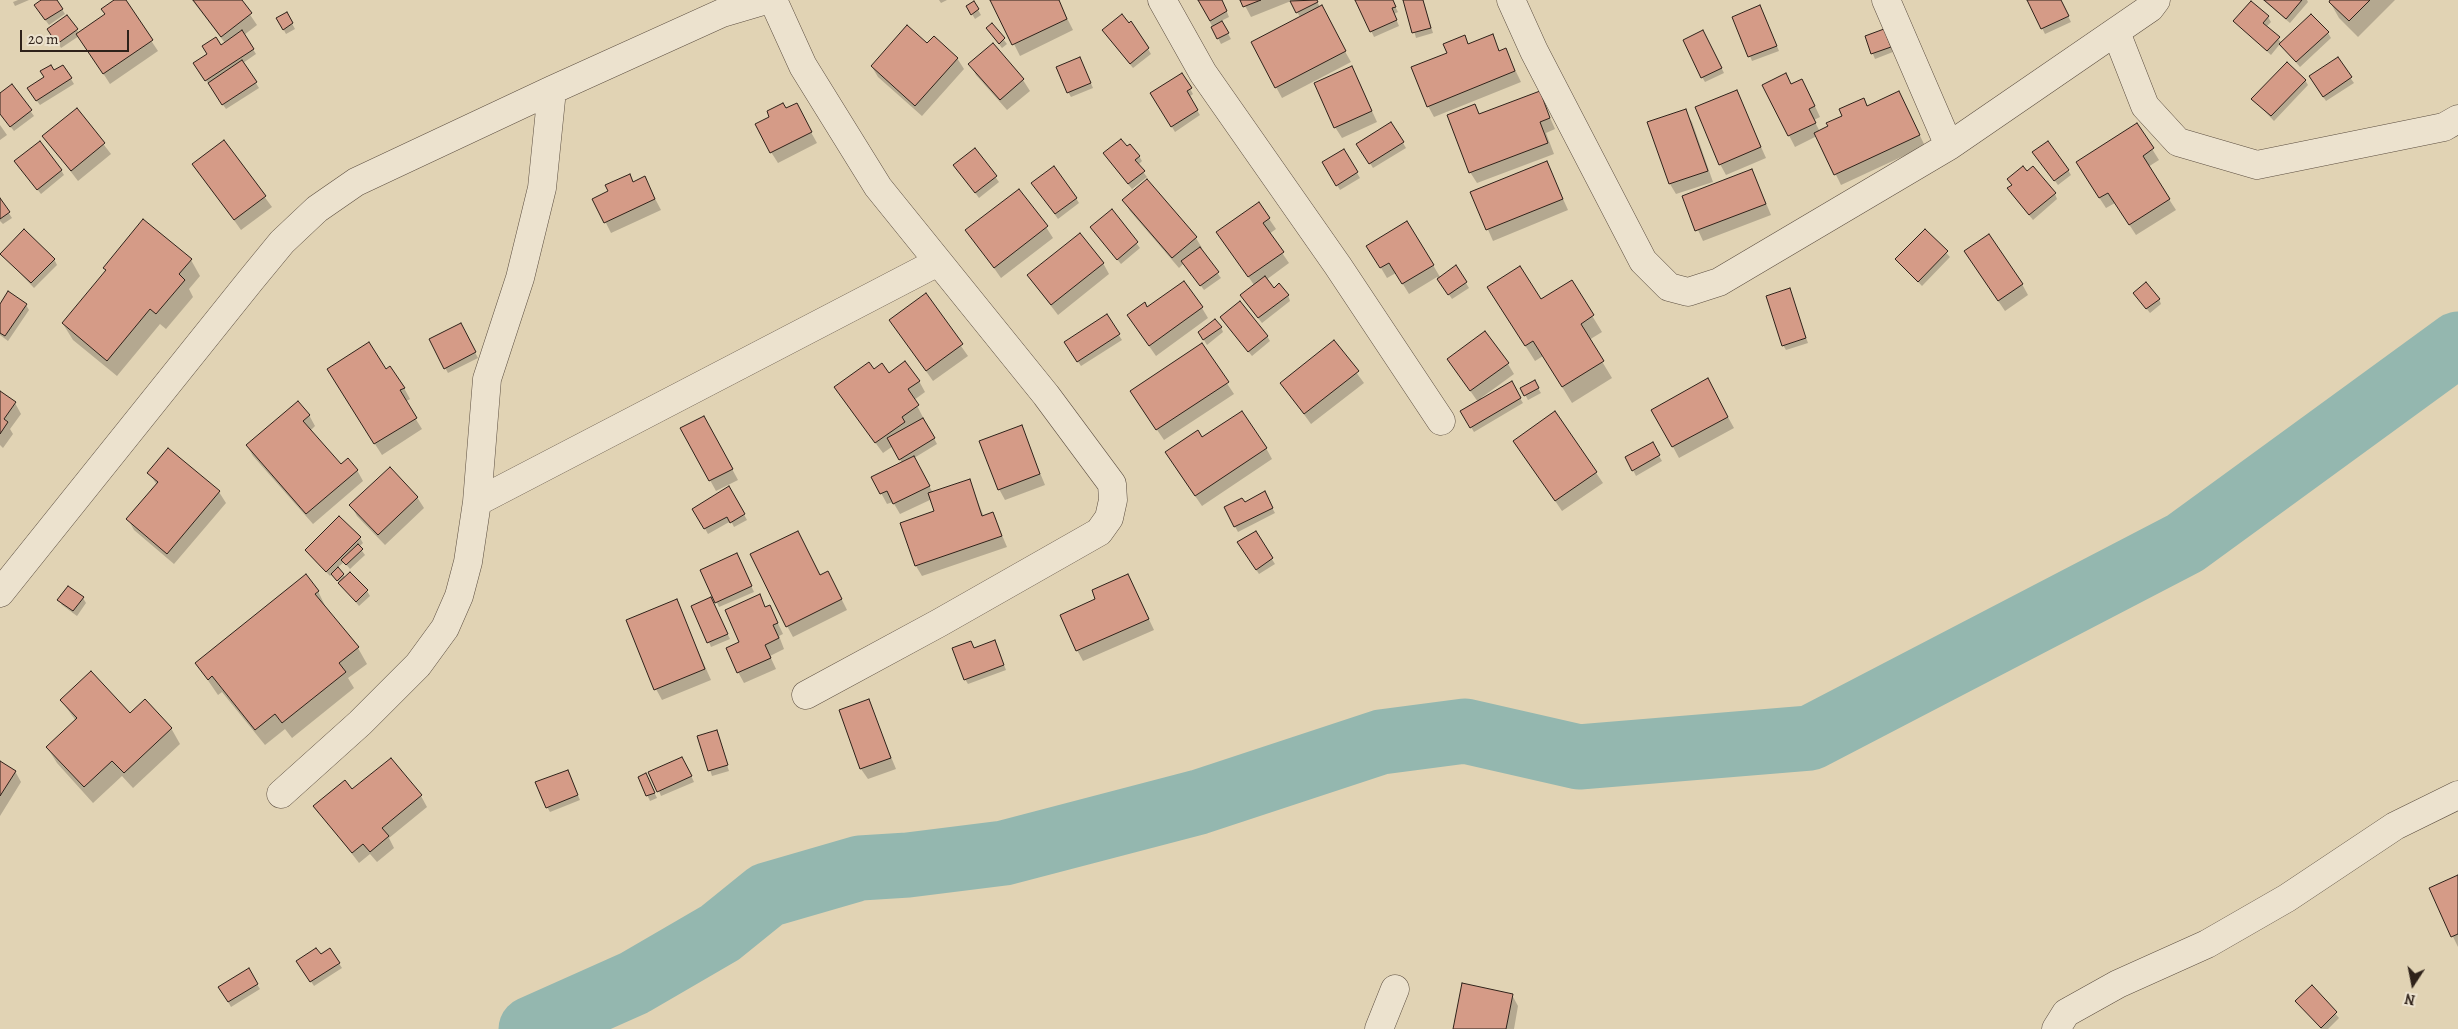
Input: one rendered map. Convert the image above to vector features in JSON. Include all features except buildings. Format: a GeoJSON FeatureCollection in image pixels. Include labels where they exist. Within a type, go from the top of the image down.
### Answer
{"type":"FeatureCollection","features":[{"type":"Feature","properties":{"kind":"street"},"geometry":{"type":"LineString","coordinates":[[0,593],[282,242],[318,209],[356,182],[552,90],[722,14],[766,0]]}},
{"type":"Feature","properties":{"kind":"street"},"geometry":{"type":"LineString","coordinates":[[773,0],[803,66],[878,187],[1046,395],[1112,484],[1114,500],[1109,518],[1099,532],[939,623],[806,695]]}},
{"type":"Feature","properties":{"kind":"street"},"geometry":{"type":"LineString","coordinates":[[1162,0],[1203,73],[1338,266],[1441,421]]}},
{"type":"Feature","properties":{"kind":"street"},"geometry":{"type":"LineString","coordinates":[[1511,0],[1534,51],[1642,261],[1669,287],[1688,292],[1718,282],[1949,146],[2116,32],[2150,8],[2156,0]]}},
{"type":"Feature","properties":{"kind":"street"},"geometry":{"type":"LineString","coordinates":[[1886,0],[1949,146]]}},
{"type":"Feature","properties":{"kind":"street"},"geometry":{"type":"LineString","coordinates":[[2116,32],[2145,106],[2178,142],[2257,165],[2444,127],[2458,120]]}},
{"type":"Feature","properties":{"kind":"street"},"geometry":{"type":"LineString","coordinates":[[281,794],[360,723],[418,665],[445,628],[459,596],[468,562],[478,502],[487,379],[520,278],[542,188],[552,90]]}},
{"type":"Feature","properties":{"kind":"street"},"geometry":{"type":"LineString","coordinates":[[478,502],[938,262]]}},
{"type":"Feature","properties":{"kind":"street"},"geometry":{"type":"LineString","coordinates":[[2056,1029],[2066,1013],[2118,984],[2207,944],[2287,898],[2395,826],[2458,795]]}},
{"type":"Feature","properties":{"kind":"street"},"geometry":{"type":"LineString","coordinates":[[1379,1029],[1395,989]]}},
{"type":"Feature","properties":{"kind":"waterway"},"geometry":{"type":"LineString","coordinates":[[531,1029],[634,983],[720,933],[767,895],[860,868],[908,865],[1004,853],[1199,802],[1381,742],[1465,731],[1579,757],[1810,738],[2185,543],[2458,344]]}}]}
